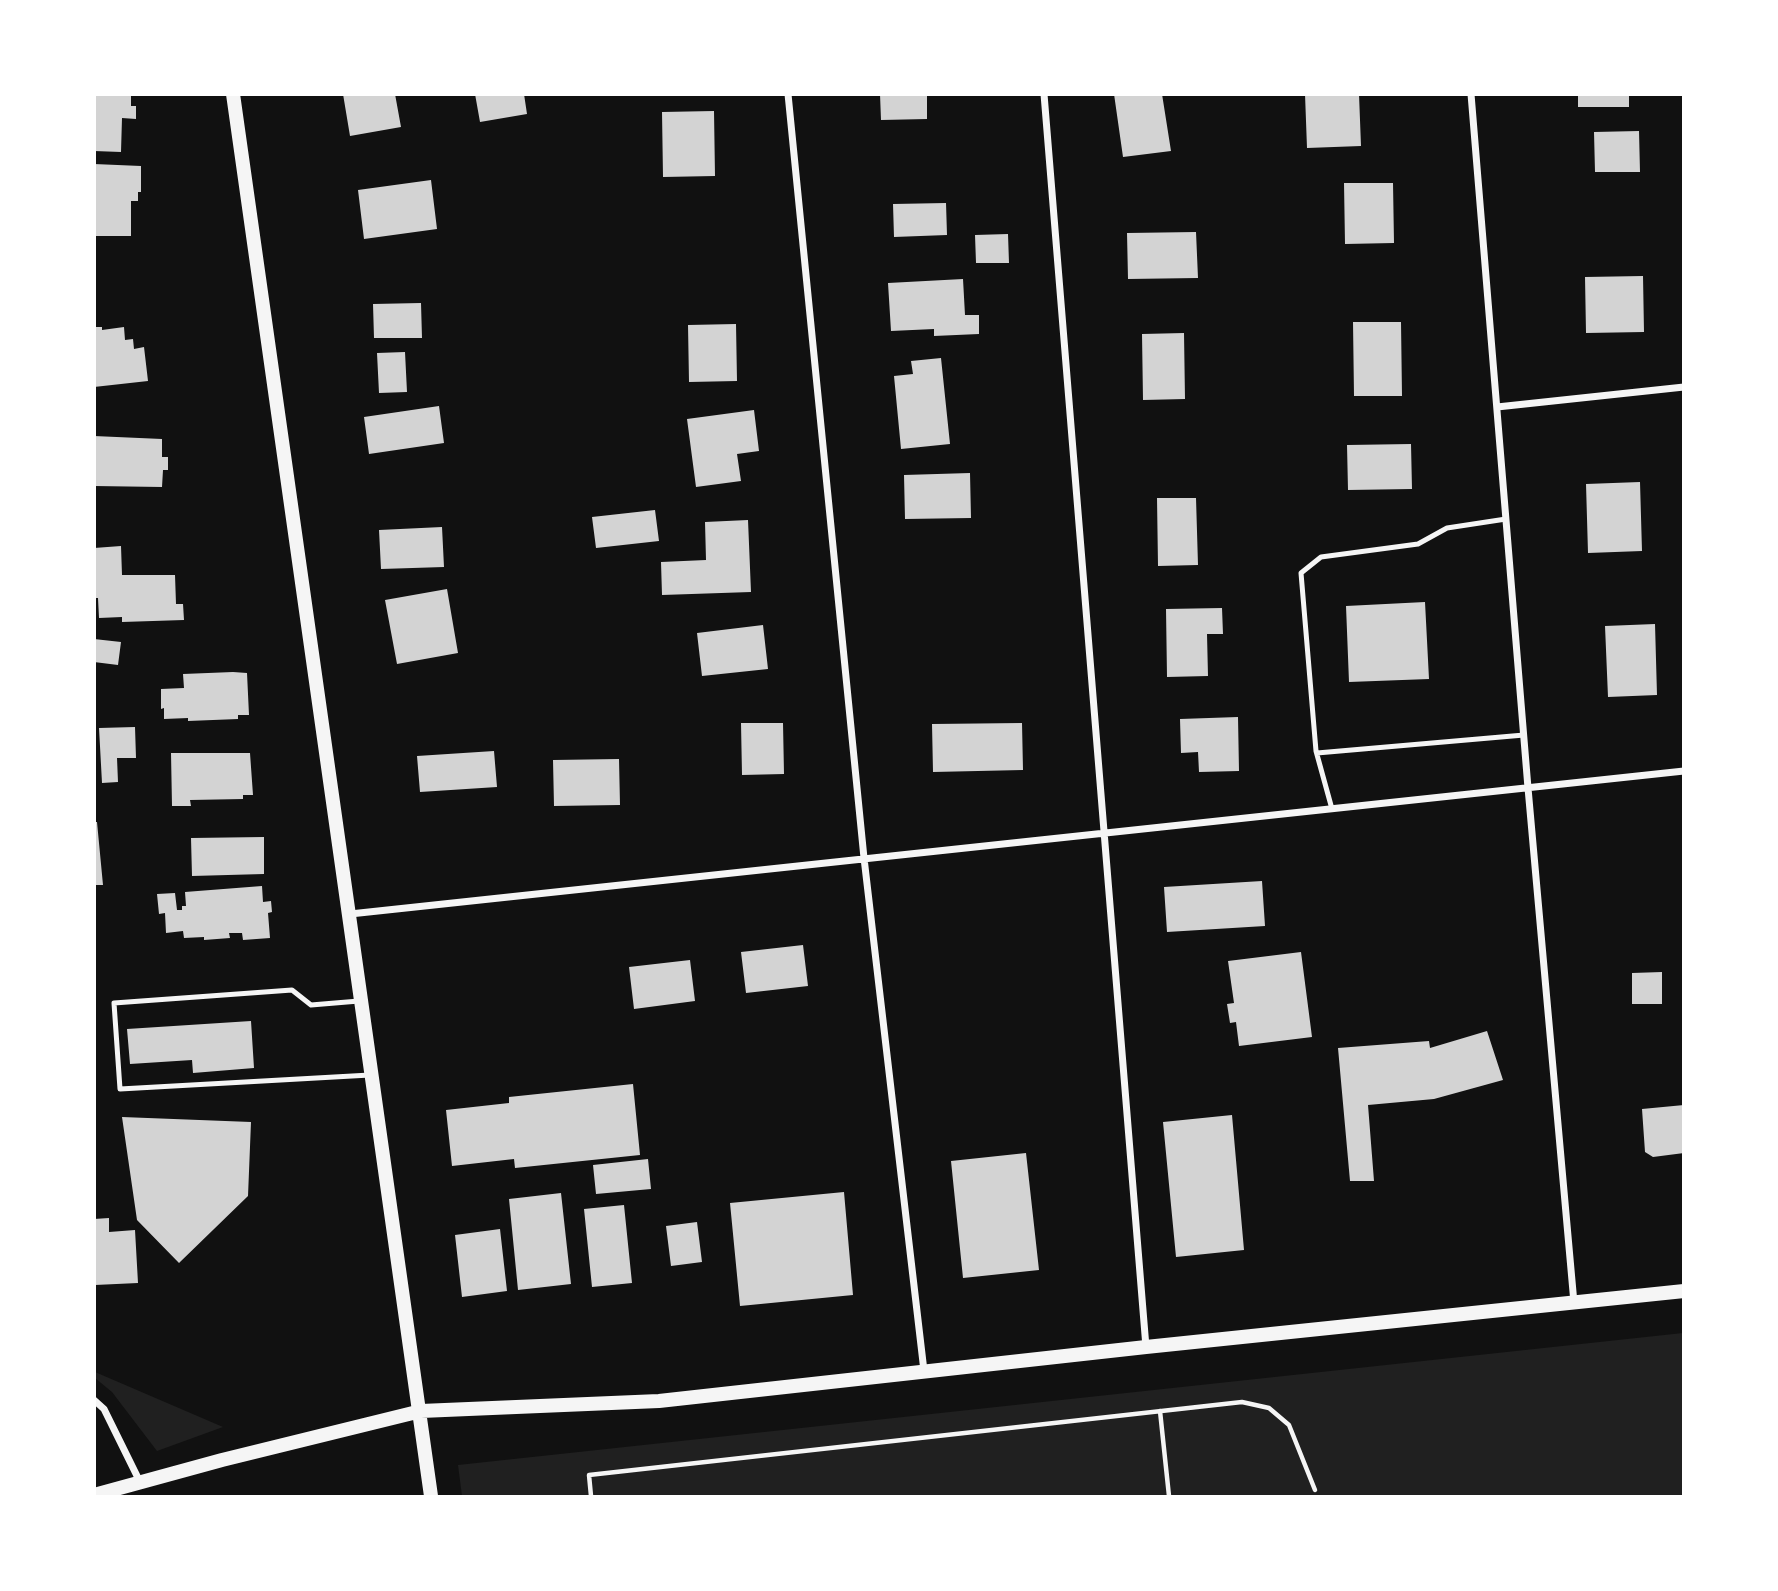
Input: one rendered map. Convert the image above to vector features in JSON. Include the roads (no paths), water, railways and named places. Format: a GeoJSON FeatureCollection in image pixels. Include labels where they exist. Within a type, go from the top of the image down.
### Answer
{"type":"FeatureCollection","features":[{"type":"Feature","properties":{"kind":"main road"},"geometry":{"type":"LineString","coordinates":[[233,94],[431,1496]]}},
{"type":"Feature","properties":{"kind":"main road"},"geometry":{"type":"LineString","coordinates":[[94,1495],[421,1411],[659,1401],[1684,1291]]}},
{"type":"Feature","properties":{"kind":"street"},"geometry":{"type":"LineString","coordinates":[[788,94],[863,858],[924,1372]]}},
{"type":"Feature","properties":{"kind":"street"},"geometry":{"type":"LineString","coordinates":[[1044,94],[1146,1347]]}},
{"type":"Feature","properties":{"kind":"street"},"geometry":{"type":"LineString","coordinates":[[1471,94],[1528,788],[1574,1303]]}},
{"type":"Feature","properties":{"kind":"street"},"geometry":{"type":"LineString","coordinates":[[1497,407],[1684,387]]}},
{"type":"Feature","properties":{"kind":"street"},"geometry":{"type":"LineString","coordinates":[[350,914],[1684,771]]}},
{"type":"Feature","properties":{"kind":"street"},"geometry":{"type":"LineString","coordinates":[[94,1400],[104,1409],[140,1482]]}},
{"type":"Feature","properties":{"kind":"lane"},"geometry":{"type":"LineString","coordinates":[[1332,809],[1317,753],[1301,573],[1321,557],[1418,544],[1447,528],[1506,519]]}},
{"type":"Feature","properties":{"kind":"lane"},"geometry":{"type":"LineString","coordinates":[[1317,753],[1524,735]]}},
{"type":"Feature","properties":{"kind":"lane"},"geometry":{"type":"LineString","coordinates":[[362,1001],[311,1005],[292,990],[114,1003],[120,1089],[373,1074]]}}]}
